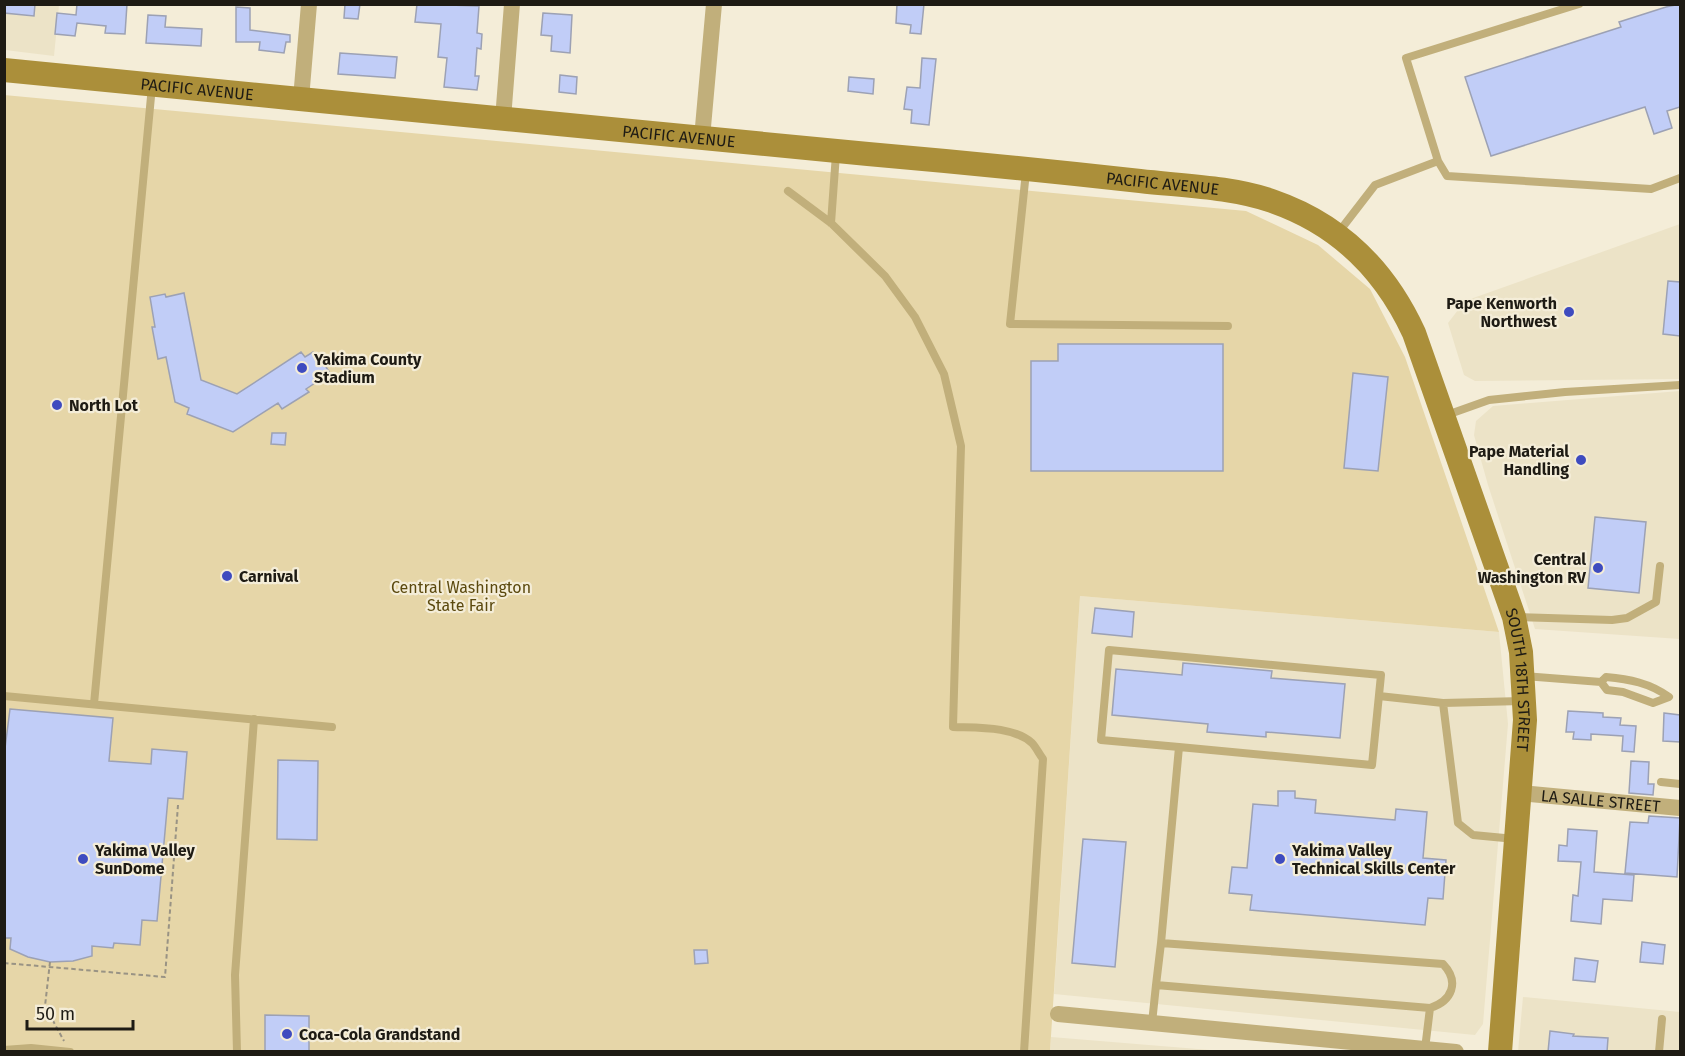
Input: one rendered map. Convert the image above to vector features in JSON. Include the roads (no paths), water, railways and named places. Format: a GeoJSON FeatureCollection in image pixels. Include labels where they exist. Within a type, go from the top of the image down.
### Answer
{"type":"FeatureCollection","features":[{"type":"Feature","properties":{"kind":"street"},"geometry":{"type":"LineString","coordinates":[[301,99],[309,4]]}},
{"type":"Feature","properties":{"kind":"street"},"geometry":{"type":"LineString","coordinates":[[503,119],[512,4]]}},
{"type":"Feature","properties":{"kind":"street"},"geometry":{"type":"LineString","coordinates":[[702,138],[714,4]]}},
{"type":"Feature","properties":{"kind":"street","name":"PACIFIC AVENUE"},"geometry":{"type":"LineString","coordinates":[[4,70],[1027,169],[1251,195],[1294,209],[1340,238]]}},
{"type":"Feature","properties":{"kind":"street","name":"SOUTH 18TH STREET"},"geometry":{"type":"LineString","coordinates":[[1340,238],[1381,276],[1405,312],[1514,617],[1525,701],[1500,1052]]}},
{"type":"Feature","properties":{"kind":"street","name":"LA SALLE STREET"},"geometry":{"type":"LineString","coordinates":[[1520,793],[1680,808]]}},
{"type":"Feature","properties":{"kind":"street"},"geometry":{"type":"LineString","coordinates":[[1058,1014],[1456,1052]]}},
{"type":"Feature","properties":{"kind":"lane"},"geometry":{"type":"LineString","coordinates":[[1580,4],[1406,58],[1438,161],[1447,176],[1651,189],[1680,177]]}},
{"type":"Feature","properties":{"kind":"lane"},"geometry":{"type":"LineString","coordinates":[[94,704],[152,84]]}},
{"type":"Feature","properties":{"kind":"lane"},"geometry":{"type":"LineString","coordinates":[[831,223],[837,151]]}},
{"type":"Feature","properties":{"kind":"lane"},"geometry":{"type":"LineString","coordinates":[[1340,238],[1375,185],[1438,161]]}},
{"type":"Feature","properties":{"kind":"lane"},"geometry":{"type":"LineString","coordinates":[[1027,169],[1010,324],[1228,326]]}},
{"type":"Feature","properties":{"kind":"lane"},"geometry":{"type":"LineString","coordinates":[[788,192],[831,223],[885,276],[915,317],[944,375],[961,446],[953,727],[1008,731],[1031,742],[1043,759],[1024,1052]]}},
{"type":"Feature","properties":{"kind":"lane"},"geometry":{"type":"LineString","coordinates":[[1443,416],[1489,400],[1565,392],[1680,385]]}},
{"type":"Feature","properties":{"kind":"lane"},"geometry":{"type":"LineString","coordinates":[[1514,617],[1612,620],[1627,618],[1656,602],[1660,566]]}},
{"type":"Feature","properties":{"kind":"lane"},"geometry":{"type":"LineString","coordinates":[[1109,650],[1381,675],[1372,765],[1179,747],[1101,740],[1109,650]]}},
{"type":"Feature","properties":{"kind":"lane"},"geometry":{"type":"LineString","coordinates":[[1523,676],[1601,682],[1607,690],[1623,692],[1653,703],[1669,697],[1680,698]]}},
{"type":"Feature","properties":{"kind":"lane"},"geometry":{"type":"LineString","coordinates":[[1601,682],[1606,677],[1630,679],[1659,689],[1669,697]]}},
{"type":"Feature","properties":{"kind":"lane"},"geometry":{"type":"LineString","coordinates":[[4,696],[332,727]]}},
{"type":"Feature","properties":{"kind":"lane"},"geometry":{"type":"LineString","coordinates":[[1379,696],[1443,703],[1525,701]]}},
{"type":"Feature","properties":{"kind":"lane"},"geometry":{"type":"LineString","coordinates":[[1443,703],[1458,823],[1473,835],[1516,839]]}},
{"type":"Feature","properties":{"kind":"lane"},"geometry":{"type":"LineString","coordinates":[[237,1052],[235,975],[254,719]]}},
{"type":"Feature","properties":{"kind":"lane"},"geometry":{"type":"LineString","coordinates":[[1152,1023],[1179,747]]}},
{"type":"Feature","properties":{"kind":"lane"},"geometry":{"type":"LineString","coordinates":[[1661,782],[1680,784]]}},
{"type":"Feature","properties":{"kind":"lane"},"geometry":{"type":"LineString","coordinates":[[1156,985],[1430,1008],[1440,1004],[1449,996],[1451,975],[1443,964],[1161,943]]}},
{"type":"Feature","properties":{"kind":"lane"},"geometry":{"type":"LineString","coordinates":[[1425,1049],[1430,1008]]}},
{"type":"Feature","properties":{"kind":"lane"},"geometry":{"type":"LineString","coordinates":[[1659,1052],[1662,1020]]}},
{"type":"Feature","properties":{"kind":"lane"},"geometry":{"type":"LineString","coordinates":[[4,1050],[31,1048],[70,1051]]}},
{"type":"Feature","properties":{"kind":"place","name":"Pape Kenworth Northwest"},"geometry":{"type":"Point","coordinates":[1569,312]}},
{"type":"Feature","properties":{"kind":"place","name":"Yakima County Stadium"},"geometry":{"type":"Point","coordinates":[302,368]}},
{"type":"Feature","properties":{"kind":"place","name":"North Lot"},"geometry":{"type":"Point","coordinates":[57,405]}},
{"type":"Feature","properties":{"kind":"place","name":"Pape Material Handling"},"geometry":{"type":"Point","coordinates":[1581,460]}},
{"type":"Feature","properties":{"kind":"place","name":"Central Washington RV"},"geometry":{"type":"Point","coordinates":[1598,568]}},
{"type":"Feature","properties":{"kind":"place","name":"Carnival"},"geometry":{"type":"Point","coordinates":[227,576]}},
{"type":"Feature","properties":{"kind":"place","name":"Yakima Valley SunDome"},"geometry":{"type":"Point","coordinates":[83,859]}},
{"type":"Feature","properties":{"kind":"place","name":"Yakima Valley Technical Skills Center"},"geometry":{"type":"Point","coordinates":[1280,859]}},
{"type":"Feature","properties":{"kind":"place","name":"Coca-Cola Grandstand"},"geometry":{"type":"Point","coordinates":[287,1034]}},
{"type":"Feature","properties":{"kind":"park label","name":"Central Washington State Fair"},"geometry":{"type":"Point","coordinates":[461,596]}}]}
